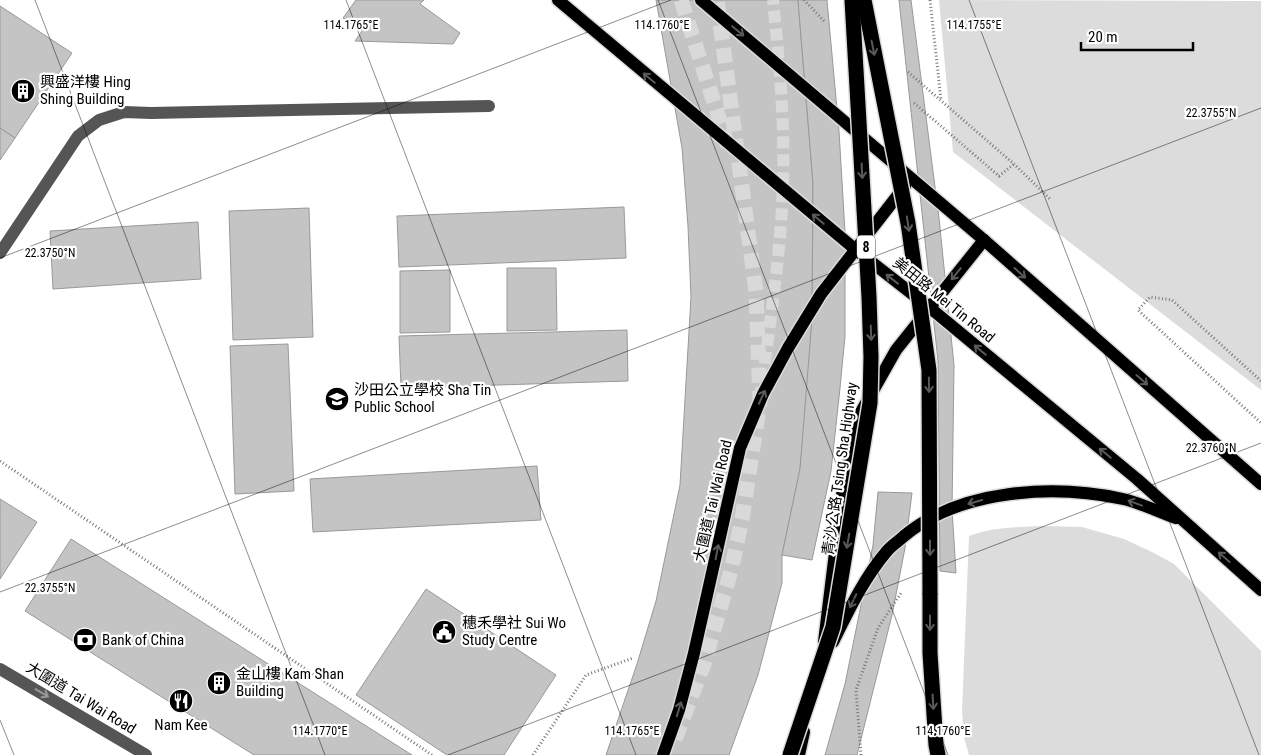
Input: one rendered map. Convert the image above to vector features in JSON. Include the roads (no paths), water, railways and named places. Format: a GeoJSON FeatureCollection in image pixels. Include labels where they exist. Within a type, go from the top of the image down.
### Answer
{"type":"FeatureCollection","features":[{"type":"Feature","properties":{"kind":"highway","name":"青沙公路 Tsing Sha Highway"},"geometry":{"type":"LineString","coordinates":[[790,755],[833,627],[870,403],[869,298],[852,0]]}},
{"type":"Feature","properties":{"kind":"highway"},"geometry":{"type":"LineString","coordinates":[[864,0],[908,223],[929,370],[930,653],[938,755]]}},
{"type":"Feature","properties":{"kind":"main road","name":"美田路 Mei Tin Road"},"geometry":{"type":"LineString","coordinates":[[558,0],[856,250],[929,307],[1137,479],[1261,590]]}},
{"type":"Feature","properties":{"kind":"main road"},"geometry":{"type":"LineString","coordinates":[[700,0],[984,240],[1261,484]]}},
{"type":"Feature","properties":{"kind":"main road","name":"大圍道 Tai Wai Road"},"geometry":{"type":"LineString","coordinates":[[662,755],[679,710],[694,653],[740,448],[763,394],[821,294],[911,178]]}},
{"type":"Feature","properties":{"kind":"main road"},"geometry":{"type":"LineString","coordinates":[[798,755],[821,668],[844,479],[861,412],[896,350],[984,240]]}},
{"type":"Feature","properties":{"kind":"main road"},"geometry":{"type":"LineString","coordinates":[[821,668],[859,588],[888,549],[920,523],[947,510],[992,497],[1035,492],[1080,492],[1124,500],[1181,520]]}},
{"type":"Feature","properties":{"kind":"street"},"geometry":{"type":"LineString","coordinates":[[0,253],[78,136],[99,120],[124,112],[489,106]]}},
{"type":"Feature","properties":{"kind":"street","name":"大圍道 Tai Wai Road"},"geometry":{"type":"LineString","coordinates":[[0,669],[146,755]]}},
{"type":"Feature","properties":{"kind":"tunnel"},"geometry":{"type":"LineString","coordinates":[[681,0],[729,149]]}},
{"type":"Feature","properties":{"kind":"tunnel"},"geometry":{"type":"LineString","coordinates":[[675,739],[704,664],[731,571],[742,519],[760,402],[756,292],[717,0]]}},
{"type":"Feature","properties":{"kind":"tunnel"},"geometry":{"type":"LineString","coordinates":[[760,399],[777,264],[783,183],[782,114],[773,0]]}},
{"type":"Feature","properties":{"kind":"place","name":"興盛洋樓 Hing Shing Building"},"geometry":{"type":"Point","coordinates":[23,91]}},
{"type":"Feature","properties":{"kind":"place","name":"沙田公立學校 Sha Tin Public School"},"geometry":{"type":"Point","coordinates":[337,399]}},
{"type":"Feature","properties":{"kind":"place","name":"穗禾學社 Sui Wo Study Centre"},"geometry":{"type":"Point","coordinates":[444,632]}},
{"type":"Feature","properties":{"kind":"place","name":"Bank of China"},"geometry":{"type":"Point","coordinates":[85,640]}},
{"type":"Feature","properties":{"kind":"place","name":"金山樓 Kam Shan Building"},"geometry":{"type":"Point","coordinates":[219,683]}},
{"type":"Feature","properties":{"kind":"place","name":"Nam Kee"},"geometry":{"type":"Point","coordinates":[181,701]}}]}
